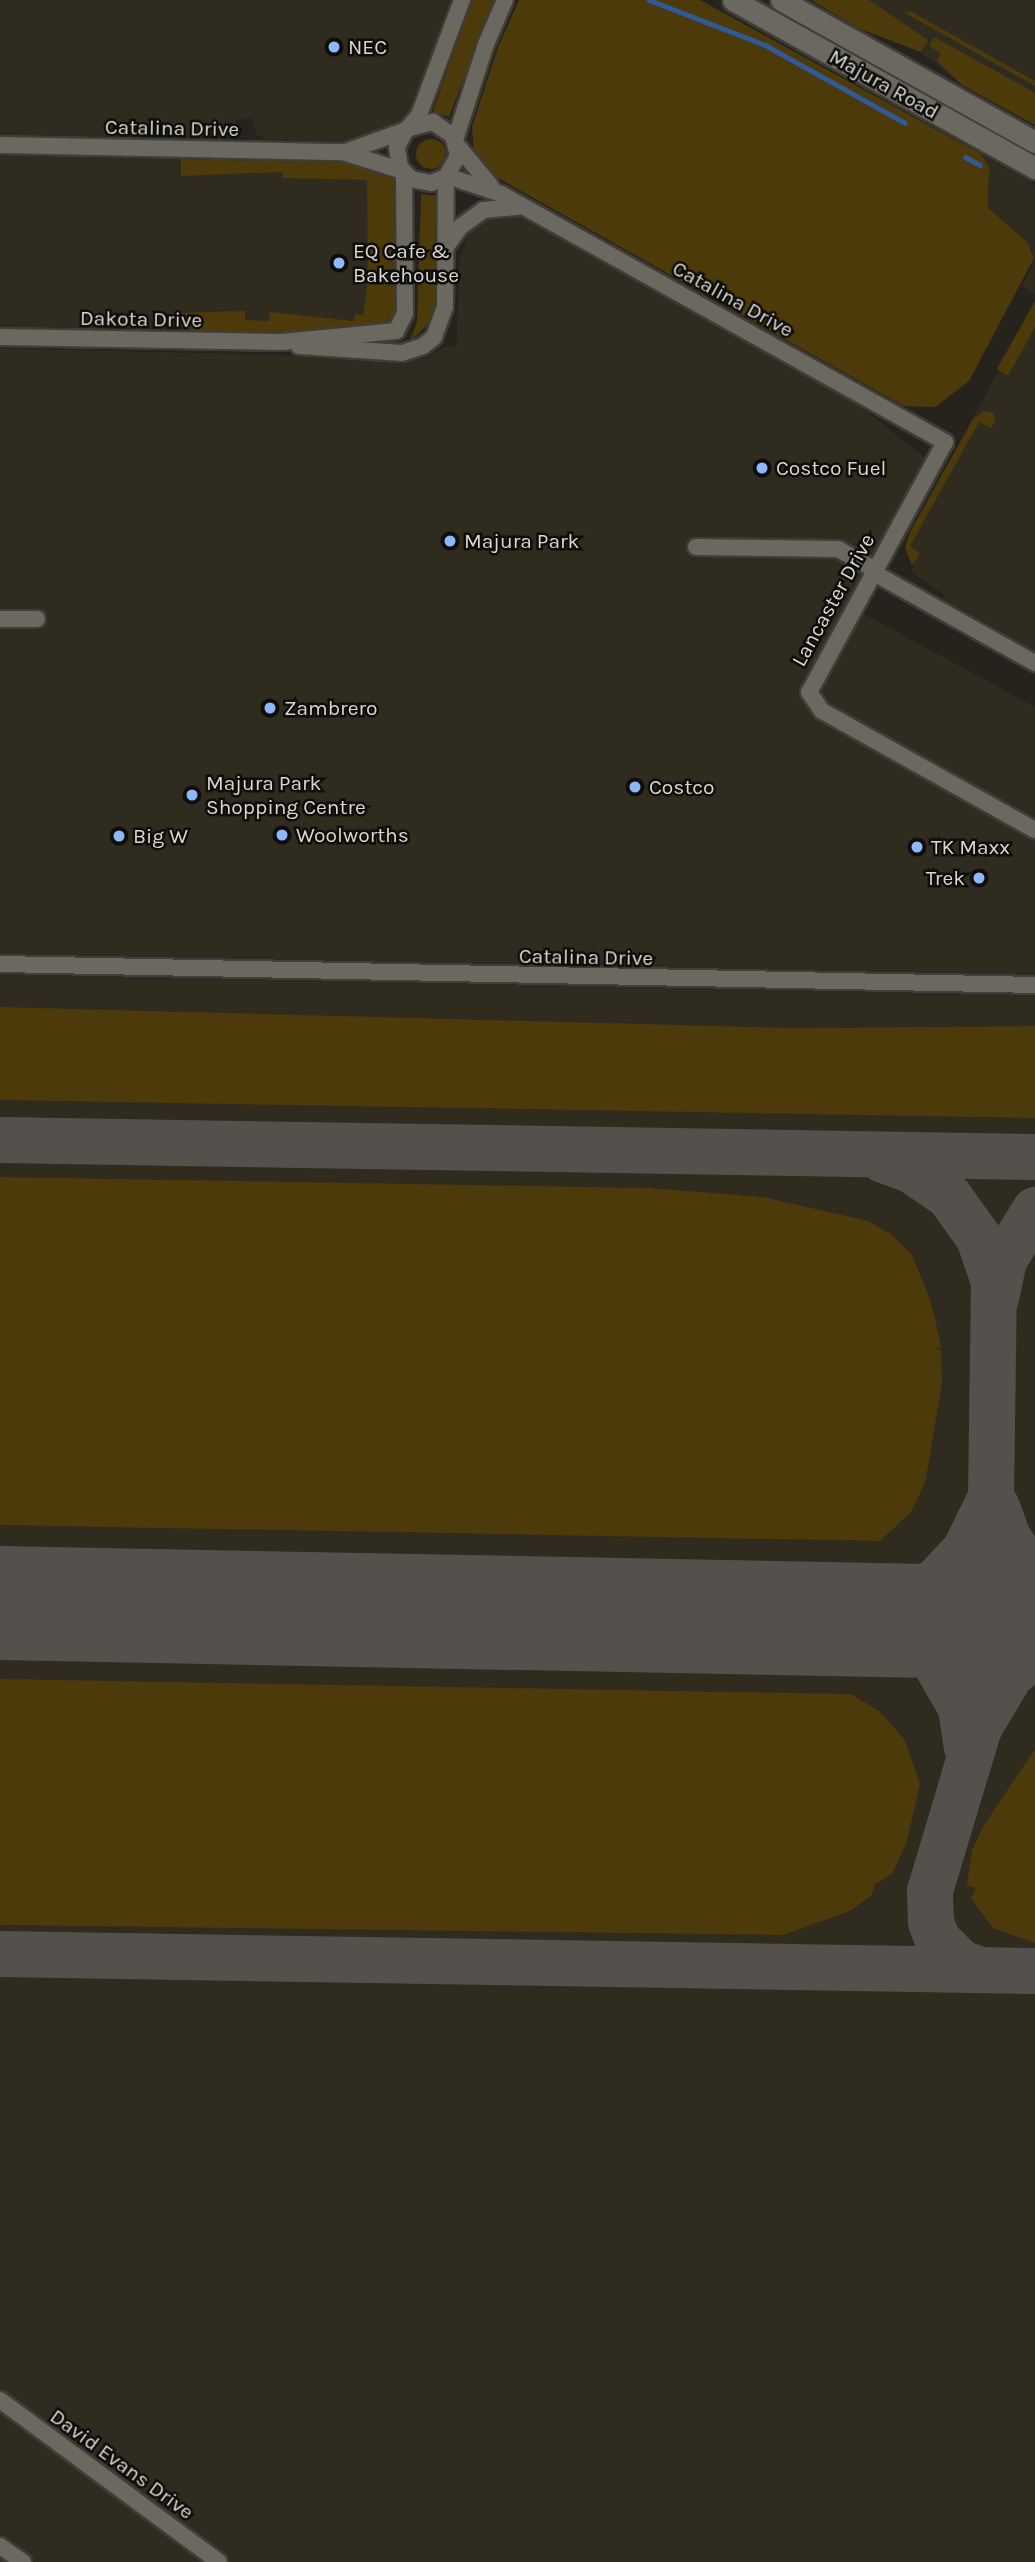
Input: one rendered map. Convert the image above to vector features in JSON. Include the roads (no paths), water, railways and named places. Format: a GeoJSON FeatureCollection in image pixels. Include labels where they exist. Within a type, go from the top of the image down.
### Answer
{"type":"FeatureCollection","features":[{"type":"Feature","properties":{"kind":"main road","name":"Majura Road"},"geometry":{"type":"LineString","coordinates":[[733,0],[1035,168]]}},
{"type":"Feature","properties":{"kind":"main road","name":"Majura Road"},"geometry":{"type":"LineString","coordinates":[[781,0],[1035,142]]}},
{"type":"Feature","properties":{"kind":"street"},"geometry":{"type":"LineString","coordinates":[[282,342],[400,327],[405,313],[403,172],[397,147],[419,115],[462,0]]}},
{"type":"Feature","properties":{"kind":"street"},"geometry":{"type":"LineString","coordinates":[[282,342],[388,353],[423,346],[434,337],[443,316],[446,177],[457,162],[456,142],[486,44],[505,0]]}},
{"type":"Feature","properties":{"kind":"street"},"geometry":{"type":"LineString","coordinates":[[408,129],[433,122],[456,142]]}},
{"type":"Feature","properties":{"kind":"street","name":"Catalina Drive"},"geometry":{"type":"LineString","coordinates":[[343,152],[408,129]]}},
{"type":"Feature","properties":{"kind":"street","name":"Catalina Drive"},"geometry":{"type":"LineString","coordinates":[[456,142],[501,194]]}},
{"type":"Feature","properties":{"kind":"street","name":"Catalina Drive"},"geometry":{"type":"LineString","coordinates":[[0,145],[343,152],[403,172]]}},
{"type":"Feature","properties":{"kind":"street"},"geometry":{"type":"LineString","coordinates":[[403,172],[422,183],[446,177]]}},
{"type":"Feature","properties":{"kind":"street","name":"Catalina Drive"},"geometry":{"type":"LineString","coordinates":[[446,177],[501,194],[945,442]]}},
{"type":"Feature","properties":{"kind":"street"},"geometry":{"type":"LineString","coordinates":[[445,248],[460,227],[483,210],[508,205],[529,210]]}},
{"type":"Feature","properties":{"kind":"street","name":"Dakota Drive"},"geometry":{"type":"LineString","coordinates":[[0,337],[282,342]]}},
{"type":"Feature","properties":{"kind":"street","name":"Lancaster Drive"},"geometry":{"type":"LineString","coordinates":[[945,442],[811,681],[812,701],[822,711],[1035,830]]}},
{"type":"Feature","properties":{"kind":"street"},"geometry":{"type":"LineString","coordinates":[[696,547],[838,549],[1035,663]]}},
{"type":"Feature","properties":{"kind":"street"},"geometry":{"type":"LineString","coordinates":[[0,619],[37,619]]}},
{"type":"Feature","properties":{"kind":"street","name":"Catalina Drive"},"geometry":{"type":"LineString","coordinates":[[0,964],[1035,985]]}},
{"type":"Feature","properties":{"kind":"street","name":"David Evans Drive"},"geometry":{"type":"LineString","coordinates":[[0,2400],[219,2562]]}},
{"type":"Feature","properties":{"kind":"street"},"geometry":{"type":"LineString","coordinates":[[0,2546],[23,2562]]}},
{"type":"Feature","properties":{"kind":"waterway"},"geometry":{"type":"LineString","coordinates":[[649,0],[765,45],[905,123]]}},
{"type":"Feature","properties":{"kind":"waterway"},"geometry":{"type":"LineString","coordinates":[[965,157],[980,165]]}},
{"type":"Feature","properties":{"kind":"place","name":"NEC"},"geometry":{"type":"Point","coordinates":[334,47]}},
{"type":"Feature","properties":{"kind":"place","name":"EQ Cafe & Bakehouse"},"geometry":{"type":"Point","coordinates":[339,263]}},
{"type":"Feature","properties":{"kind":"place","name":"Costco Fuel"},"geometry":{"type":"Point","coordinates":[762,468]}},
{"type":"Feature","properties":{"kind":"place","name":"Majura Park"},"geometry":{"type":"Point","coordinates":[450,541]}},
{"type":"Feature","properties":{"kind":"place","name":"Zambrero"},"geometry":{"type":"Point","coordinates":[270,708]}},
{"type":"Feature","properties":{"kind":"place","name":"Costco"},"geometry":{"type":"Point","coordinates":[635,787]}},
{"type":"Feature","properties":{"kind":"place","name":"Majura Park Shopping Centre"},"geometry":{"type":"Point","coordinates":[192,795]}},
{"type":"Feature","properties":{"kind":"place","name":"Woolworths"},"geometry":{"type":"Point","coordinates":[282,835]}},
{"type":"Feature","properties":{"kind":"place","name":"Big W"},"geometry":{"type":"Point","coordinates":[119,836]}},
{"type":"Feature","properties":{"kind":"place","name":"TK Maxx"},"geometry":{"type":"Point","coordinates":[917,847]}},
{"type":"Feature","properties":{"kind":"place","name":"Trek"},"geometry":{"type":"Point","coordinates":[979,878]}}]}
